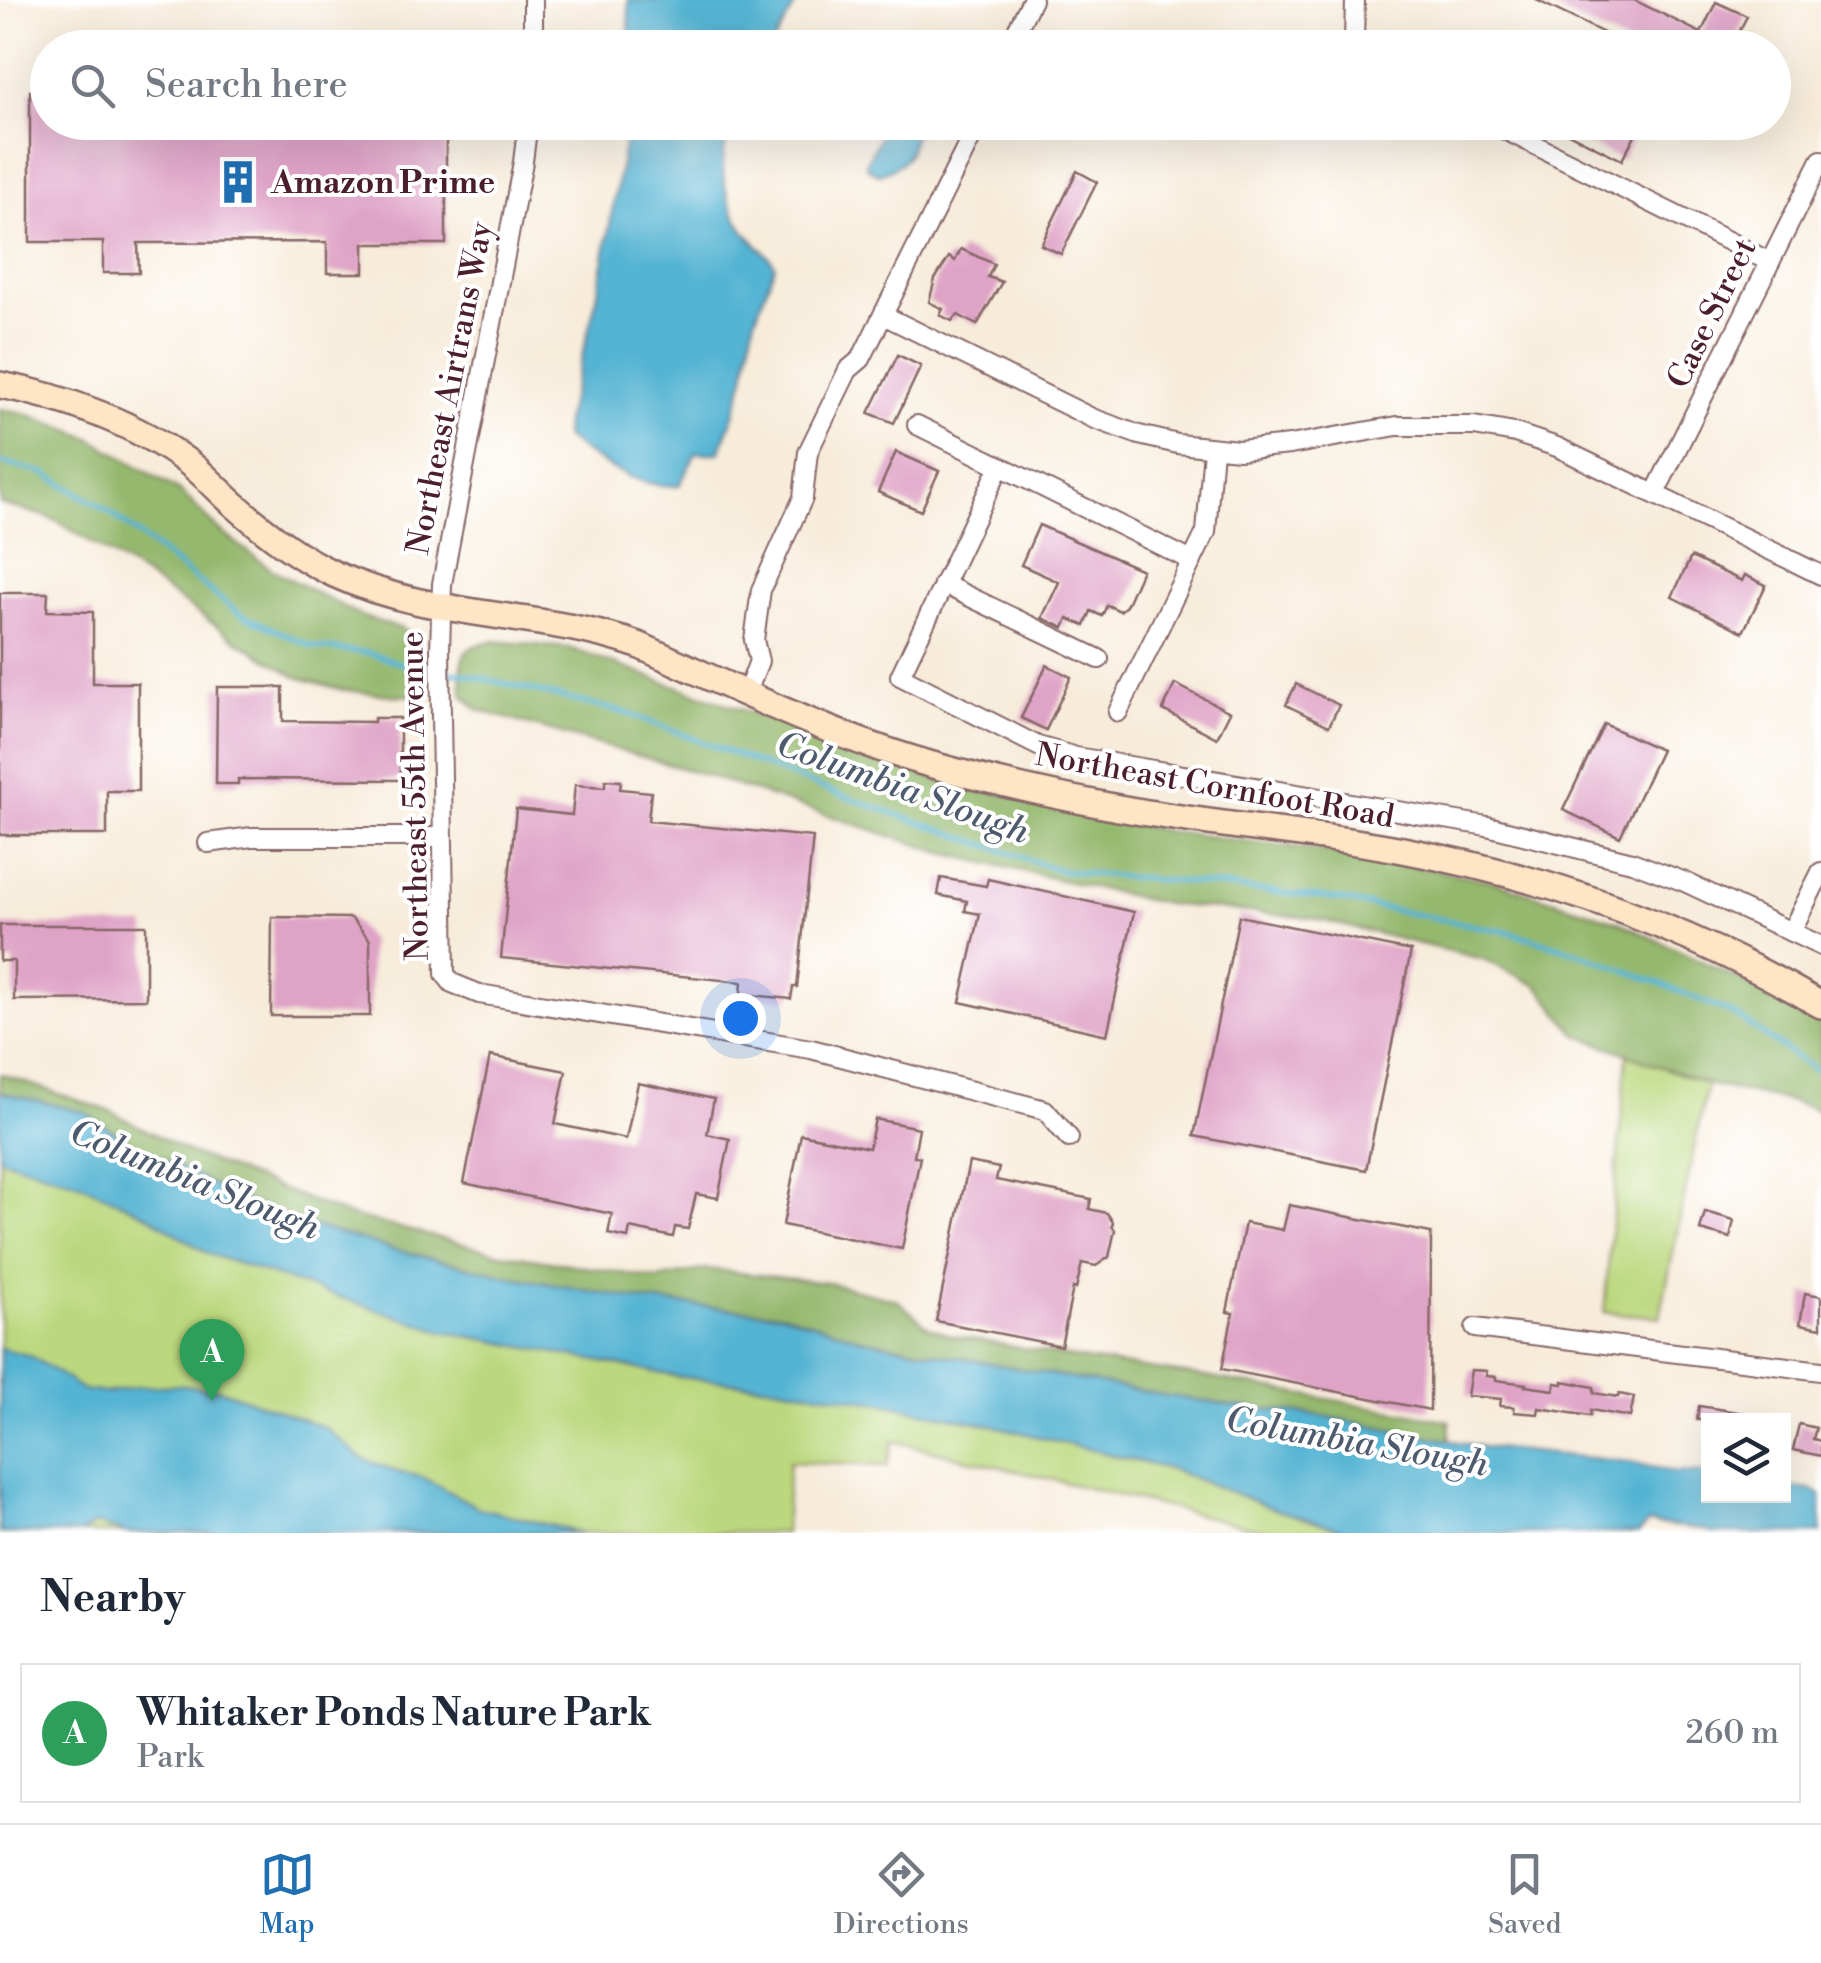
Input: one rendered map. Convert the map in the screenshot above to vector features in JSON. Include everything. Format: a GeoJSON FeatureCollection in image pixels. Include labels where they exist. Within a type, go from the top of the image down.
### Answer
{"type":"FeatureCollection","features":[{"type":"Feature","properties":{"kind":"street"},"geometry":{"type":"LineString","coordinates":[[533,0],[533,30]]}},
{"type":"Feature","properties":{"kind":"street"},"geometry":{"type":"LineString","coordinates":[[1017,30],[1032,0]]}},
{"type":"Feature","properties":{"kind":"street"},"geometry":{"type":"LineString","coordinates":[[1354,30],[1355,0]]}},
{"type":"Feature","properties":{"kind":"street","name":"Northeast Airtrans Way"},"geometry":{"type":"LineString","coordinates":[[441,607],[444,562],[525,140]]}},
{"type":"Feature","properties":{"kind":"street"},"geometry":{"type":"LineString","coordinates":[[746,694],[759,660],[754,640],[761,590],[803,498],[808,452],[848,370],[860,359],[883,315],[969,140]]}},
{"type":"Feature","properties":{"kind":"street"},"geometry":{"type":"LineString","coordinates":[[1525,140],[1770,262]]}},
{"type":"Feature","properties":{"kind":"street","name":"Case Street"},"geometry":{"type":"LineString","coordinates":[[1655,493],[1821,160]]}},
{"type":"Feature","properties":{"kind":"street"},"geometry":{"type":"LineString","coordinates":[[883,315],[1092,418],[1139,436],[1239,450],[1397,426],[1474,426],[1515,433],[1558,447],[1821,576]]}},
{"type":"Feature","properties":{"kind":"street","name":"Northeast Cornfoot Road"},"geometry":{"type":"LineString","coordinates":[[0,386],[65,402],[141,434],[190,464],[258,525],[310,561],[387,594],[611,636],[885,750],[1064,797],[1132,811],[1403,850],[1524,878],[1673,931],[1758,970],[1821,1005]]}},
{"type":"Feature","properties":{"kind":"street"},"geometry":{"type":"LineString","coordinates":[[917,425],[1192,561]]}},
{"type":"Feature","properties":{"kind":"street"},"geometry":{"type":"LineString","coordinates":[[1118,712],[1206,532],[1213,449]]}},
{"type":"Feature","properties":{"kind":"street"},"geometry":{"type":"LineString","coordinates":[[1000,466],[900,676],[1038,746],[1076,757],[1488,826],[1632,862],[1685,882],[1821,946]]}},
{"type":"Feature","properties":{"kind":"street"},"geometry":{"type":"LineString","coordinates":[[942,584],[1099,659]]}},
{"type":"Feature","properties":{"kind":"street","name":"Northeast 55th Avenue"},"geometry":{"type":"LineString","coordinates":[[441,607],[444,966],[452,983],[479,994],[812,1049],[1045,1110],[1069,1138]]}},
{"type":"Feature","properties":{"kind":"street"},"geometry":{"type":"LineString","coordinates":[[208,843],[252,837],[442,837]]}},
{"type":"Feature","properties":{"kind":"street"},"geometry":{"type":"LineString","coordinates":[[1791,932],[1821,872]]}},
{"type":"Feature","properties":{"kind":"street"},"geometry":{"type":"LineString","coordinates":[[1475,1328],[1821,1371]]}},
{"type":"Feature","properties":{"kind":"green space"},"geometry":{"type":"Polygon","coordinates":[[[0,409],[24,413],[90,438],[181,492],[219,530],[271,569],[363,617],[403,629],[419,648],[422,695],[343,690],[297,677],[57,521],[0,504],[0,409]]]}},
{"type":"Feature","properties":{"kind":"green space"},"geometry":{"type":"Polygon","coordinates":[[[492,641],[569,648],[937,779],[1167,831],[1350,854],[1489,880],[1617,921],[1821,1022],[1821,1112],[1794,1102],[1707,1084],[1577,1035],[1538,986],[1483,959],[1312,918],[1166,904],[943,853],[699,773],[478,710],[462,694],[463,658],[471,648],[492,641]]]}},
{"type":"Feature","properties":{"kind":"green space"},"geometry":{"type":"Polygon","coordinates":[[[1627,1054],[1707,1084],[1660,1317],[1604,1312],[1627,1054]]]}},
{"type":"Feature","properties":{"kind":"green space"},"geometry":{"type":"Polygon","coordinates":[[[0,1074],[112,1112],[190,1153],[347,1215],[495,1252],[657,1279],[707,1269],[829,1283],[897,1300],[928,1327],[949,1335],[1450,1421],[1449,1441],[1317,1415],[1156,1394],[865,1340],[784,1314],[647,1301],[512,1277],[395,1250],[291,1220],[230,1194],[125,1139],[84,1112],[0,1092],[0,1074]]]}},
{"type":"Feature","properties":{"kind":"green space"},"geometry":{"type":"Polygon","coordinates":[[[0,1158],[80,1183],[147,1215],[209,1254],[442,1331],[680,1377],[878,1402],[995,1426],[1173,1470],[1277,1510],[1355,1533],[1274,1533],[893,1441],[887,1466],[789,1462],[785,1533],[582,1533],[479,1508],[423,1478],[422,1533],[0,1533],[0,1158]]]}},
{"type":"Feature","properties":{"kind":"water"},"geometry":{"type":"Polygon","coordinates":[[[628,0],[798,0],[781,30],[629,30],[628,0]]]}},
{"type":"Feature","properties":{"kind":"water"},"geometry":{"type":"Polygon","coordinates":[[[625,140],[727,140],[723,163],[730,204],[743,229],[775,265],[754,322],[745,377],[719,453],[696,453],[679,486],[632,478],[564,437],[597,297],[625,140]]]}},
{"type":"Feature","properties":{"kind":"water"},"geometry":{"type":"Polygon","coordinates":[[[878,140],[912,140],[903,161],[890,170],[879,174],[868,169],[866,163],[878,140]]]}},
{"type":"Feature","properties":{"kind":"water"},"geometry":{"type":"Polygon","coordinates":[[[0,1092],[84,1112],[125,1139],[230,1194],[291,1220],[395,1250],[512,1277],[647,1301],[784,1314],[865,1340],[1156,1394],[1317,1415],[1484,1447],[1701,1473],[1701,1503],[1791,1503],[1791,1486],[1821,1495],[1821,1533],[1714,1533],[1648,1523],[1639,1533],[1355,1533],[1277,1510],[1173,1470],[995,1426],[878,1402],[680,1377],[442,1331],[209,1254],[147,1215],[80,1183],[0,1158],[0,1092]]]}},
{"type":"Feature","properties":{"kind":"water"},"geometry":{"type":"Polygon","coordinates":[[[0,1348],[31,1356],[84,1390],[106,1393],[182,1385],[219,1389],[324,1427],[363,1459],[422,1477],[479,1508],[582,1533],[127,1533],[95,1524],[81,1533],[0,1533],[0,1348]]]}},
{"type":"Feature","properties":{"kind":"building"},"geometry":{"type":"Polygon","coordinates":[[[1536,0],[1634,0],[1695,30],[1598,30],[1536,0]]]}},
{"type":"Feature","properties":{"kind":"building"},"geometry":{"type":"Polygon","coordinates":[[[1716,2],[1747,16],[1740,30],[1702,30],[1716,2]]]}},
{"type":"Feature","properties":{"kind":"building","name":"Amazon Prime"},"geometry":{"type":"Polygon","coordinates":[[[30,140],[446,140],[446,244],[364,244],[364,273],[327,273],[327,242],[138,243],[139,273],[103,273],[103,242],[30,242],[30,140]]]}},
{"type":"Feature","properties":{"kind":"building"},"geometry":{"type":"Polygon","coordinates":[[[1582,140],[1632,140],[1622,160],[1582,140]]]}},
{"type":"Feature","properties":{"kind":"building"},"geometry":{"type":"Polygon","coordinates":[[[1077,171],[1097,182],[1061,254],[1041,245],[1077,171]]]}},
{"type":"Feature","properties":{"kind":"building"},"geometry":{"type":"Polygon","coordinates":[[[961,249],[994,264],[988,277],[1002,282],[977,325],[958,315],[952,321],[940,315],[943,309],[929,302],[935,279],[949,257],[955,261],[961,249]]]}},
{"type":"Feature","properties":{"kind":"building"},"geometry":{"type":"Polygon","coordinates":[[[898,355],[921,366],[894,423],[869,413],[898,355]]]}},
{"type":"Feature","properties":{"kind":"building"},"geometry":{"type":"Polygon","coordinates":[[[896,452],[939,471],[921,511],[878,492],[896,452]]]}},
{"type":"Feature","properties":{"kind":"building"},"geometry":{"type":"Polygon","coordinates":[[[1039,525],[1142,570],[1126,606],[1120,611],[1107,605],[1102,616],[1091,611],[1085,626],[1068,618],[1064,628],[1042,618],[1059,582],[1021,565],[1039,525]]]}},
{"type":"Feature","properties":{"kind":"building"},"geometry":{"type":"Polygon","coordinates":[[[1691,557],[1742,581],[1745,575],[1766,585],[1743,632],[1672,597],[1691,557]]]}},
{"type":"Feature","properties":{"kind":"building"},"geometry":{"type":"Polygon","coordinates":[[[0,593],[48,593],[47,611],[93,612],[93,683],[138,683],[138,791],[107,791],[107,835],[0,835],[0,593]]]}},
{"type":"Feature","properties":{"kind":"building"},"geometry":{"type":"Polygon","coordinates":[[[1047,665],[1071,677],[1046,730],[1021,718],[1047,665]]]}},
{"type":"Feature","properties":{"kind":"building"},"geometry":{"type":"Polygon","coordinates":[[[1175,684],[1230,712],[1217,738],[1163,710],[1175,684]]]}},
{"type":"Feature","properties":{"kind":"building"},"geometry":{"type":"Polygon","coordinates":[[[1296,684],[1339,705],[1329,726],[1286,705],[1296,684]]]}},
{"type":"Feature","properties":{"kind":"building"},"geometry":{"type":"Polygon","coordinates":[[[217,687],[283,687],[283,721],[374,722],[374,718],[400,718],[400,780],[238,779],[238,784],[216,784],[217,687]]]}},
{"type":"Feature","properties":{"kind":"building"},"geometry":{"type":"Polygon","coordinates":[[[1604,724],[1661,750],[1620,837],[1563,810],[1604,724]]]}},
{"type":"Feature","properties":{"kind":"building"},"geometry":{"type":"Polygon","coordinates":[[[605,780],[621,781],[620,789],[651,792],[648,821],[813,837],[797,987],[793,987],[791,999],[741,994],[742,982],[501,958],[516,809],[572,815],[575,785],[605,787],[605,780]]]}},
{"type":"Feature","properties":{"kind":"building"},"geometry":{"type":"Polygon","coordinates":[[[941,878],[986,886],[988,879],[1134,912],[1107,1035],[960,1002],[980,914],[965,911],[967,901],[938,895],[941,878]]]}},
{"type":"Feature","properties":{"kind":"building"},"geometry":{"type":"Polygon","coordinates":[[[1239,916],[1411,951],[1366,1170],[1194,1136],[1239,916]]]}},
{"type":"Feature","properties":{"kind":"building"},"geometry":{"type":"Polygon","coordinates":[[[272,917],[351,918],[370,940],[370,1016],[271,1016],[272,917]]]}},
{"type":"Feature","properties":{"kind":"building"},"geometry":{"type":"Polygon","coordinates":[[[0,925],[146,925],[146,999],[14,1000],[14,961],[0,961],[0,925]]]}},
{"type":"Feature","properties":{"kind":"building"},"geometry":{"type":"Polygon","coordinates":[[[490,1056],[566,1071],[555,1124],[626,1139],[638,1083],[714,1099],[707,1134],[730,1139],[718,1198],[696,1194],[688,1229],[675,1227],[673,1237],[630,1228],[628,1238],[608,1234],[612,1214],[464,1183],[490,1056]]]}},
{"type":"Feature","properties":{"kind":"building"},"geometry":{"type":"Polygon","coordinates":[[[875,1119],[919,1128],[914,1156],[920,1157],[902,1249],[783,1225],[801,1134],[869,1148],[875,1119]]]}},
{"type":"Feature","properties":{"kind":"building"},"geometry":{"type":"Polygon","coordinates":[[[969,1162],[999,1168],[996,1180],[1091,1199],[1089,1209],[1107,1213],[1113,1222],[1109,1257],[1096,1266],[1082,1263],[1061,1346],[936,1321],[969,1162]]]}},
{"type":"Feature","properties":{"kind":"building"},"geometry":{"type":"Polygon","coordinates":[[[1289,1205],[1431,1233],[1430,1410],[1222,1369],[1233,1313],[1227,1312],[1245,1223],[1283,1230],[1289,1205]]]}},
{"type":"Feature","properties":{"kind":"building"},"geometry":{"type":"Polygon","coordinates":[[[1705,1212],[1734,1220],[1730,1238],[1700,1230],[1705,1212]]]}},
{"type":"Feature","properties":{"kind":"building"},"geometry":{"type":"Polygon","coordinates":[[[1805,1293],[1821,1296],[1821,1328],[1800,1324],[1805,1293]]]}},
{"type":"Feature","properties":{"kind":"building"},"geometry":{"type":"Polygon","coordinates":[[[1471,1370],[1487,1371],[1486,1376],[1496,1380],[1525,1386],[1554,1390],[1555,1383],[1563,1381],[1594,1387],[1594,1393],[1634,1397],[1630,1417],[1591,1410],[1590,1416],[1539,1408],[1538,1414],[1514,1412],[1514,1407],[1500,1406],[1501,1399],[1467,1396],[1471,1370]]]}},
{"type":"Feature","properties":{"kind":"building"},"geometry":{"type":"Polygon","coordinates":[[[1699,1406],[1744,1413],[1701,1413],[1701,1420],[1697,1420],[1699,1406]]]}},
{"type":"Feature","properties":{"kind":"building"},"geometry":{"type":"Polygon","coordinates":[[[1799,1424],[1816,1428],[1813,1439],[1821,1441],[1821,1456],[1793,1450],[1799,1424]]]}},
{"type":"Feature","properties":{"kind":"waterway","name":"Columbia Slough"},"geometry":{"type":"LineString","coordinates":[[0,462],[44,473],[108,511],[240,614],[313,647],[369,653],[434,672]]}},
{"type":"Feature","properties":{"kind":"waterway","name":"Columbia Slough"},"geometry":{"type":"LineString","coordinates":[[445,672],[627,713],[846,797],[1062,871],[1335,899],[1513,933],[1574,951],[1733,1014],[1821,1074]]}},
{"type":"Feature","properties":{"kind":"place","name":"Amazon Prime"},"geometry":{"type":"Point","coordinates":[238,182]}},
{"type":"Feature","properties":{"kind":"place","name":"Whitaker Ponds Nature Park"},"geometry":{"type":"Point","coordinates":[212,1401]}}]}
